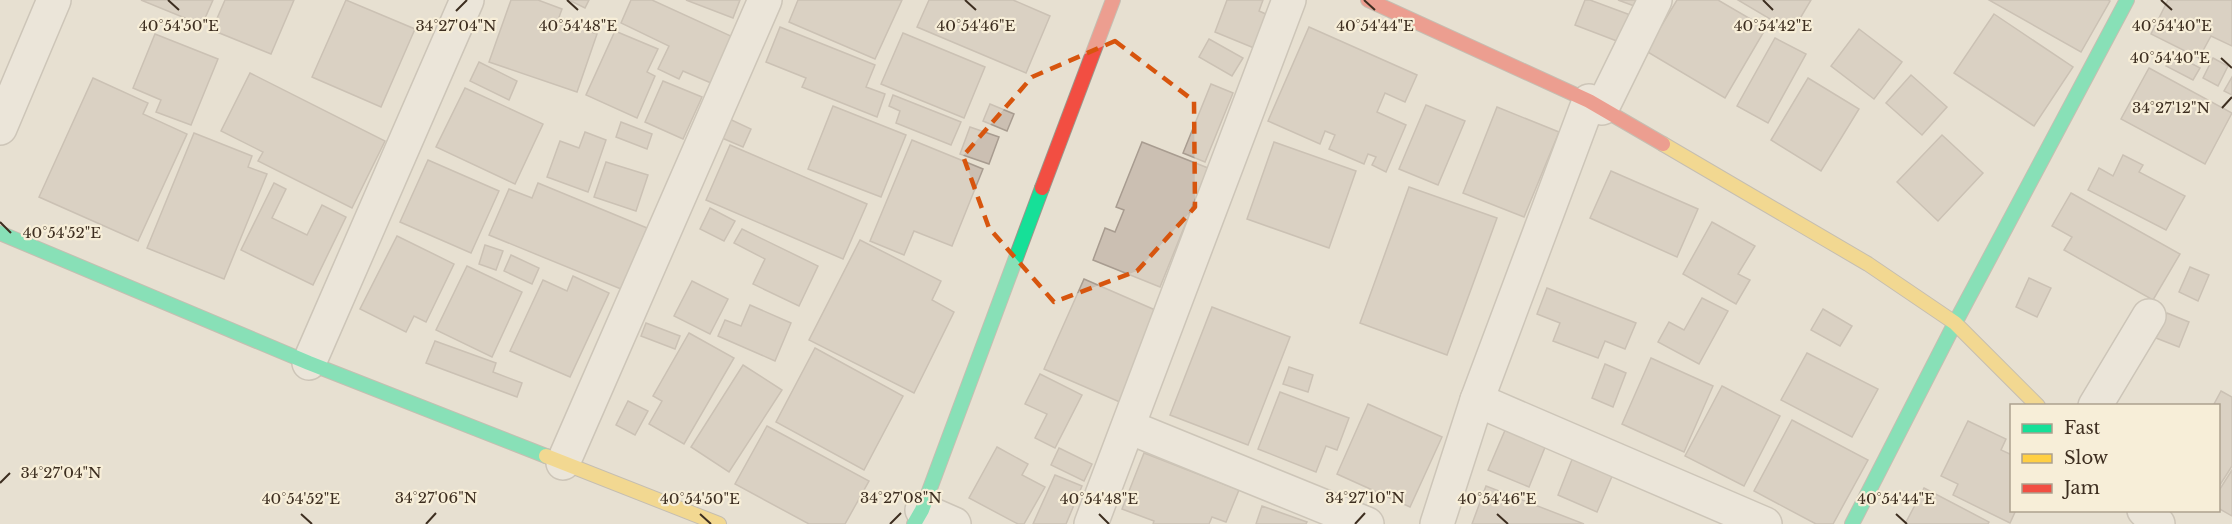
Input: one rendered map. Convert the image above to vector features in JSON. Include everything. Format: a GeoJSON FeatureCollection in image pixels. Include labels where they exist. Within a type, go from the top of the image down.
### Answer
{"type":"FeatureCollection","features":[{"type":"Feature","properties":{"kind":"street"},"geometry":{"type":"LineString","coordinates":[[0,128],[54,0]]}},
{"type":"Feature","properties":{"kind":"street"},"geometry":{"type":"LineString","coordinates":[[309,363],[467,0]]}},
{"type":"Feature","properties":{"kind":"street"},"geometry":{"type":"LineString","coordinates":[[563,463],[765,0]]}},
{"type":"Feature","properties":{"kind":"street"},"geometry":{"type":"LineString","coordinates":[[954,524],[918,517],[1113,0]]}},
{"type":"Feature","properties":{"kind":"street"},"geometry":{"type":"LineString","coordinates":[[1091,524],[1289,0]]}},
{"type":"Feature","properties":{"kind":"street"},"geometry":{"type":"LineString","coordinates":[[1437,524],[1477,400],[1596,105],[1655,0]]}},
{"type":"Feature","properties":{"kind":"street"},"geometry":{"type":"LineString","coordinates":[[1851,524],[2127,0]]}},
{"type":"Feature","properties":{"kind":"street"},"geometry":{"type":"LineString","coordinates":[[1379,2],[1596,105],[1868,264],[1955,323],[2037,404]]}},
{"type":"Feature","properties":{"kind":"street"},"geometry":{"type":"LineString","coordinates":[[0,233],[309,363],[563,463],[672,515],[719,524]]}},
{"type":"Feature","properties":{"kind":"street"},"geometry":{"type":"LineString","coordinates":[[2096,404],[2149,316]]}},
{"type":"Feature","properties":{"kind":"street"},"geometry":{"type":"LineString","coordinates":[[1477,400],[1765,524]]}},
{"type":"Feature","properties":{"kind":"street"},"geometry":{"type":"LineString","coordinates":[[1129,428],[1367,524]]}},
{"type":"Feature","properties":{"kind":"street"},"geometry":{"type":"LineString","coordinates":[[2146,512],[2158,524]]}},
{"type":"Feature","properties":{"kind":"highlighted area"},"geometry":{"type":"Polygon","coordinates":[[[1115,41],[1194,101],[1195,207],[1137,271],[1054,302],[989,228],[963,156],[1032,77],[1115,41]]]}},
{"type":"Feature","properties":{"kind":"building"},"geometry":{"type":"Polygon","coordinates":[[[141,0],[213,0],[202,25],[141,0]]]}},
{"type":"Feature","properties":{"kind":"building"},"geometry":{"type":"Polygon","coordinates":[[[225,0],[294,0],[271,54],[212,30],[225,0]]]}},
{"type":"Feature","properties":{"kind":"building"},"geometry":{"type":"Polygon","coordinates":[[[346,0],[415,29],[381,107],[312,77],[346,0]]]}},
{"type":"Feature","properties":{"kind":"building"},"geometry":{"type":"Polygon","coordinates":[[[511,0],[538,0],[562,9],[558,20],[597,34],[577,92],[489,62],[511,0]]]}},
{"type":"Feature","properties":{"kind":"building"},"geometry":{"type":"Polygon","coordinates":[[[569,0],[589,0],[585,8],[569,0]]]}},
{"type":"Feature","properties":{"kind":"building"},"geometry":{"type":"Polygon","coordinates":[[[631,0],[652,0],[733,37],[711,83],[683,71],[679,79],[658,69],[669,46],[621,23],[631,0]]]}},
{"type":"Feature","properties":{"kind":"building"},"geometry":{"type":"Polygon","coordinates":[[[686,0],[740,0],[733,18],[686,0]]]}},
{"type":"Feature","properties":{"kind":"building"},"geometry":{"type":"Polygon","coordinates":[[[798,0],[902,0],[875,59],[789,22],[798,0]]]}},
{"type":"Feature","properties":{"kind":"building"},"geometry":{"type":"Polygon","coordinates":[[[929,0],[1013,0],[1050,16],[1026,73],[917,27],[929,0]]]}},
{"type":"Feature","properties":{"kind":"building"},"geometry":{"type":"Polygon","coordinates":[[[1227,0],[1263,0],[1259,11],[1268,15],[1254,48],[1215,32],[1227,0]]]}},
{"type":"Feature","properties":{"kind":"building"},"geometry":{"type":"Polygon","coordinates":[[[1585,0],[1633,16],[1622,43],[1575,25],[1585,0]]]}},
{"type":"Feature","properties":{"kind":"building"},"geometry":{"type":"Polygon","coordinates":[[[1618,0],[1640,0],[1637,7],[1618,0]]]}},
{"type":"Feature","properties":{"kind":"building"},"geometry":{"type":"Polygon","coordinates":[[[1677,0],[1718,0],[1766,28],[1725,98],[1646,51],[1677,0]]]}},
{"type":"Feature","properties":{"kind":"building"},"geometry":{"type":"Polygon","coordinates":[[[1738,0],[1811,0],[1792,32],[1738,0]]]}},
{"type":"Feature","properties":{"kind":"building"},"geometry":{"type":"Polygon","coordinates":[[[1989,0],[2108,0],[2110,1],[2081,52],[1989,0]]]}},
{"type":"Feature","properties":{"kind":"building"},"geometry":{"type":"Polygon","coordinates":[[[2168,0],[2232,0],[2232,46],[2211,36],[2199,58],[2151,34],[2168,0]]]}},
{"type":"Feature","properties":{"kind":"building"},"geometry":{"type":"Polygon","coordinates":[[[1994,14],[2073,67],[2034,126],[1954,73],[1994,14]]]}},
{"type":"Feature","properties":{"kind":"building"},"geometry":{"type":"Polygon","coordinates":[[[780,27],[875,65],[866,87],[885,94],[877,117],[802,87],[806,78],[766,62],[780,27]]]}},
{"type":"Feature","properties":{"kind":"building"},"geometry":{"type":"Polygon","coordinates":[[[1309,27],[1417,75],[1405,102],[1385,93],[1377,112],[1406,125],[1386,172],[1372,165],[1376,157],[1368,154],[1364,164],[1329,149],[1335,135],[1325,131],[1320,144],[1268,121],[1309,27]]]}},
{"type":"Feature","properties":{"kind":"building"},"geometry":{"type":"Polygon","coordinates":[[[1859,29],[1902,62],[1874,99],[1831,66],[1859,29]]]}},
{"type":"Feature","properties":{"kind":"building"},"geometry":{"type":"Polygon","coordinates":[[[615,31],[658,49],[647,72],[655,76],[637,118],[586,95],[615,31]]]}},
{"type":"Feature","properties":{"kind":"building"},"geometry":{"type":"Polygon","coordinates":[[[903,33],[985,67],[964,118],[881,84],[903,33]]]}},
{"type":"Feature","properties":{"kind":"building"},"geometry":{"type":"Polygon","coordinates":[[[155,34],[218,59],[191,125],[156,112],[161,100],[133,88],[155,34]]]}},
{"type":"Feature","properties":{"kind":"building"},"geometry":{"type":"Polygon","coordinates":[[[1775,38],[1806,54],[1768,123],[1737,106],[1775,38]]]}},
{"type":"Feature","properties":{"kind":"building"},"geometry":{"type":"Polygon","coordinates":[[[1209,39],[1243,58],[1232,76],[1199,57],[1209,39]]]}},
{"type":"Feature","properties":{"kind":"building"},"geometry":{"type":"Polygon","coordinates":[[[2172,53],[2200,68],[2193,80],[2166,66],[2172,53]]]}},
{"type":"Feature","properties":{"kind":"building"},"geometry":{"type":"Polygon","coordinates":[[[2213,58],[2228,66],[2218,86],[2203,78],[2213,58]]]}},
{"type":"Feature","properties":{"kind":"building"},"geometry":{"type":"Polygon","coordinates":[[[479,62],[517,81],[509,100],[470,81],[479,62]]]}},
{"type":"Feature","properties":{"kind":"building"},"geometry":{"type":"Polygon","coordinates":[[[2149,68],[2232,113],[2205,164],[2121,119],[2149,68]]]}},
{"type":"Feature","properties":{"kind":"building"},"geometry":{"type":"Polygon","coordinates":[[[250,73],[385,141],[352,208],[258,161],[263,152],[221,131],[250,73]]]}},
{"type":"Feature","properties":{"kind":"building"},"geometry":{"type":"Polygon","coordinates":[[[1911,75],[1947,107],[1922,135],[1886,103],[1911,75]]]}},
{"type":"Feature","properties":{"kind":"building"},"geometry":{"type":"Polygon","coordinates":[[[2232,77],[2232,95],[2224,91],[2232,77]]]}},
{"type":"Feature","properties":{"kind":"building"},"geometry":{"type":"Polygon","coordinates":[[[93,78],[148,103],[143,114],[187,134],[138,241],[39,197],[93,78]]]}},
{"type":"Feature","properties":{"kind":"building"},"geometry":{"type":"Polygon","coordinates":[[[1808,78],[1859,109],[1821,171],[1771,140],[1808,78]]]}},
{"type":"Feature","properties":{"kind":"building"},"geometry":{"type":"Polygon","coordinates":[[[663,81],[702,97],[683,139],[645,122],[663,81]]]}},
{"type":"Feature","properties":{"kind":"building"},"geometry":{"type":"Polygon","coordinates":[[[1211,84],[1233,93],[1205,162],[1183,153],[1211,84]]]}},
{"type":"Feature","properties":{"kind":"building"},"geometry":{"type":"Polygon","coordinates":[[[465,88],[543,124],[515,184],[436,147],[465,88]]]}},
{"type":"Feature","properties":{"kind":"building"},"geometry":{"type":"Polygon","coordinates":[[[893,95],[961,122],[951,145],[896,123],[900,111],[889,106],[893,95]]]}},
{"type":"Feature","properties":{"kind":"building"},"geometry":{"type":"Polygon","coordinates":[[[990,104],[1014,114],[1007,131],[983,121],[990,104]]]}},
{"type":"Feature","properties":{"kind":"building"},"geometry":{"type":"Polygon","coordinates":[[[1426,105],[1465,121],[1438,185],[1399,169],[1426,105]]]}},
{"type":"Feature","properties":{"kind":"building"},"geometry":{"type":"Polygon","coordinates":[[[833,106],[906,135],[881,197],[808,169],[833,106]]]}},
{"type":"Feature","properties":{"kind":"building"},"geometry":{"type":"Polygon","coordinates":[[[1497,107],[1559,132],[1524,217],[1463,193],[1497,107]]]}},
{"type":"Feature","properties":{"kind":"building"},"geometry":{"type":"Polygon","coordinates":[[[723,116],[751,129],[743,147],[715,135],[723,116]]]}},
{"type":"Feature","properties":{"kind":"building"},"geometry":{"type":"Polygon","coordinates":[[[621,122],[652,134],[647,149],[616,137],[621,122]]]}},
{"type":"Feature","properties":{"kind":"building"},"geometry":{"type":"Polygon","coordinates":[[[970,127],[999,137],[989,164],[960,154],[970,127]]]}},
{"type":"Feature","properties":{"kind":"building"},"geometry":{"type":"Polygon","coordinates":[[[585,132],[606,140],[588,192],[547,177],[560,141],[579,148],[585,132]]]}},
{"type":"Feature","properties":{"kind":"building"},"geometry":{"type":"Polygon","coordinates":[[[194,133],[252,156],[248,167],[267,174],[224,279],[147,248],[194,133]]]}},
{"type":"Feature","properties":{"kind":"building"},"geometry":{"type":"Polygon","coordinates":[[[1942,135],[1983,173],[1938,221],[1897,182],[1942,135]]]}},
{"type":"Feature","properties":{"kind":"building"},"geometry":{"type":"Polygon","coordinates":[[[912,140],[983,169],[952,246],[914,231],[904,255],[870,241],[912,140]]]}},
{"type":"Feature","properties":{"kind":"building"},"geometry":{"type":"Polygon","coordinates":[[[1142,142],[1208,168],[1160,287],[1093,260],[1105,228],[1115,232],[1124,210],[1116,207],[1142,142]]]}},
{"type":"Feature","properties":{"kind":"building"},"geometry":{"type":"Polygon","coordinates":[[[1274,142],[1356,171],[1329,248],[1247,219],[1274,142]]]}},
{"type":"Feature","properties":{"kind":"building"},"geometry":{"type":"Polygon","coordinates":[[[730,145],[867,204],[843,259],[706,200],[730,145]]]}},
{"type":"Feature","properties":{"kind":"building"},"geometry":{"type":"Polygon","coordinates":[[[2123,155],[2143,165],[2139,172],[2185,196],[2166,230],[2088,190],[2099,168],[2113,176],[2123,155]]]}},
{"type":"Feature","properties":{"kind":"building"},"geometry":{"type":"Polygon","coordinates":[[[428,160],[499,191],[471,253],[400,222],[428,160]]]}},
{"type":"Feature","properties":{"kind":"building"},"geometry":{"type":"Polygon","coordinates":[[[606,162],[648,175],[636,211],[594,197],[606,162]]]}},
{"type":"Feature","properties":{"kind":"building"},"geometry":{"type":"Polygon","coordinates":[[[1611,171],[1698,209],[1677,257],[1590,218],[1611,171]]]}},
{"type":"Feature","properties":{"kind":"building"},"geometry":{"type":"Polygon","coordinates":[[[274,183],[286,189],[272,218],[307,235],[322,205],[346,217],[313,285],[241,250],[274,183]]]}},
{"type":"Feature","properties":{"kind":"building"},"geometry":{"type":"Polygon","coordinates":[[[538,183],[647,228],[621,289],[489,235],[509,189],[532,198],[538,183]]]}},
{"type":"Feature","properties":{"kind":"building"},"geometry":{"type":"Polygon","coordinates":[[[1409,187],[1497,218],[1447,355],[1360,323],[1409,187]]]}},
{"type":"Feature","properties":{"kind":"building"},"geometry":{"type":"Polygon","coordinates":[[[2071,193],[2180,254],[2153,300],[2064,250],[2072,237],[2052,226],[2071,193]]]}},
{"type":"Feature","properties":{"kind":"building"},"geometry":{"type":"Polygon","coordinates":[[[710,208],[735,221],[724,241],[700,229],[710,208]]]}},
{"type":"Feature","properties":{"kind":"building"},"geometry":{"type":"Polygon","coordinates":[[[1712,222],[1755,246],[1738,274],[1750,280],[1736,304],[1683,274],[1712,222]]]}},
{"type":"Feature","properties":{"kind":"building"},"geometry":{"type":"Polygon","coordinates":[[[742,229],[818,266],[799,306],[753,284],[765,259],[734,243],[742,229]]]}},
{"type":"Feature","properties":{"kind":"building"},"geometry":{"type":"Polygon","coordinates":[[[397,236],[454,264],[426,322],[414,316],[406,332],[360,309],[397,236]]]}},
{"type":"Feature","properties":{"kind":"building"},"geometry":{"type":"Polygon","coordinates":[[[860,240],[941,281],[932,300],[954,312],[914,393],[809,340],[860,240]]]}},
{"type":"Feature","properties":{"kind":"building"},"geometry":{"type":"Polygon","coordinates":[[[485,245],[503,251],[496,270],[479,264],[485,245]]]}},
{"type":"Feature","properties":{"kind":"building"},"geometry":{"type":"Polygon","coordinates":[[[511,255],[539,268],[532,284],[504,271],[511,255]]]}},
{"type":"Feature","properties":{"kind":"building"},"geometry":{"type":"Polygon","coordinates":[[[467,266],[522,292],[492,357],[436,330],[467,266]]]}},
{"type":"Feature","properties":{"kind":"building"},"geometry":{"type":"Polygon","coordinates":[[[2190,267],[2209,275],[2198,301],[2179,292],[2190,267]]]}},
{"type":"Feature","properties":{"kind":"building"},"geometry":{"type":"Polygon","coordinates":[[[573,276],[609,293],[570,377],[510,351],[543,280],[567,291],[573,276]]]}},
{"type":"Feature","properties":{"kind":"building"},"geometry":{"type":"Polygon","coordinates":[[[2029,278],[2051,288],[2037,317],[2016,307],[2029,278]]]}},
{"type":"Feature","properties":{"kind":"building"},"geometry":{"type":"Polygon","coordinates":[[[1084,279],[1162,313],[1122,403],[1044,369],[1084,279]]]}},
{"type":"Feature","properties":{"kind":"building"},"geometry":{"type":"Polygon","coordinates":[[[692,281],[728,299],[710,334],[674,316],[692,281]]]}},
{"type":"Feature","properties":{"kind":"building"},"geometry":{"type":"Polygon","coordinates":[[[1547,288],[1636,323],[1625,349],[1605,341],[1598,358],[1553,341],[1560,323],[1537,314],[1547,288]]]}},
{"type":"Feature","properties":{"kind":"building"},"geometry":{"type":"Polygon","coordinates":[[[1702,298],[1728,311],[1699,364],[1658,342],[1669,322],[1684,330],[1702,298]]]}},
{"type":"Feature","properties":{"kind":"building"},"geometry":{"type":"Polygon","coordinates":[[[750,305],[791,323],[775,361],[718,336],[725,320],[741,326],[750,305]]]}},
{"type":"Feature","properties":{"kind":"building"},"geometry":{"type":"Polygon","coordinates":[[[1212,307],[1290,337],[1248,445],[1170,415],[1212,307]]]}},
{"type":"Feature","properties":{"kind":"building"},"geometry":{"type":"Polygon","coordinates":[[[1823,309],[1852,326],[1840,346],[1811,330],[1823,309]]]}},
{"type":"Feature","properties":{"kind":"building"},"geometry":{"type":"Polygon","coordinates":[[[2167,313],[2189,322],[2179,347],[2156,338],[2167,313]]]}},
{"type":"Feature","properties":{"kind":"building"},"geometry":{"type":"Polygon","coordinates":[[[646,323],[680,336],[675,349],[641,336],[646,323]]]}},
{"type":"Feature","properties":{"kind":"building"},"geometry":{"type":"Polygon","coordinates":[[[689,333],[734,358],[684,444],[649,424],[662,401],[653,396],[689,333]]]}},
{"type":"Feature","properties":{"kind":"building"},"geometry":{"type":"Polygon","coordinates":[[[435,341],[496,363],[493,372],[522,383],[517,397],[426,363],[435,341]]]}},
{"type":"Feature","properties":{"kind":"building"},"geometry":{"type":"Polygon","coordinates":[[[815,348],[903,396],[864,470],[776,422],[815,348]]]}},
{"type":"Feature","properties":{"kind":"building"},"geometry":{"type":"Polygon","coordinates":[[[1807,353],[1878,389],[1852,437],[1781,400],[1807,353]]]}},
{"type":"Feature","properties":{"kind":"building"},"geometry":{"type":"Polygon","coordinates":[[[1651,358],[1713,386],[1684,452],[1622,424],[1651,358]]]}},
{"type":"Feature","properties":{"kind":"building"},"geometry":{"type":"Polygon","coordinates":[[[1605,364],[1626,373],[1613,407],[1592,398],[1605,364]]]}},
{"type":"Feature","properties":{"kind":"building"},"geometry":{"type":"Polygon","coordinates":[[[743,365],[782,390],[729,472],[691,447],[743,365]]]}},
{"type":"Feature","properties":{"kind":"building"},"geometry":{"type":"Polygon","coordinates":[[[1289,367],[1313,375],[1308,392],[1283,384],[1289,367]]]}},
{"type":"Feature","properties":{"kind":"building"},"geometry":{"type":"Polygon","coordinates":[[[1040,374],[1082,395],[1055,448],[1035,438],[1047,414],[1025,404],[1040,374]]]}},
{"type":"Feature","properties":{"kind":"building"},"geometry":{"type":"Polygon","coordinates":[[[1722,386],[1780,416],[1744,486],[1685,456],[1722,386]]]}},
{"type":"Feature","properties":{"kind":"building"},"geometry":{"type":"Polygon","coordinates":[[[2221,391],[2232,397],[2232,466],[2220,485],[2220,404],[2214,404],[2221,391]]]}},
{"type":"Feature","properties":{"kind":"building"},"geometry":{"type":"Polygon","coordinates":[[[1280,392],[1349,418],[1337,450],[1326,446],[1316,472],[1258,449],[1280,392]]]}},
{"type":"Feature","properties":{"kind":"building"},"geometry":{"type":"Polygon","coordinates":[[[628,401],[648,411],[635,435],[616,425],[628,401]]]}},
{"type":"Feature","properties":{"kind":"building"},"geometry":{"type":"Polygon","coordinates":[[[1368,404],[1442,437],[1410,507],[1337,474],[1368,404]]]}},
{"type":"Feature","properties":{"kind":"building"},"geometry":{"type":"Polygon","coordinates":[[[1792,420],[1868,460],[1833,524],[1816,524],[1754,491],[1792,420]]]}},
{"type":"Feature","properties":{"kind":"building"},"geometry":{"type":"Polygon","coordinates":[[[1968,421],[2006,439],[2001,450],[2010,454],[2010,512],[2015,512],[2010,523],[1953,495],[1958,484],[1941,476],[1968,421]]]}},
{"type":"Feature","properties":{"kind":"building"},"geometry":{"type":"Polygon","coordinates":[[[767,426],[869,481],[845,524],[809,524],[735,484],[767,426]]]}},
{"type":"Feature","properties":{"kind":"building"},"geometry":{"type":"Polygon","coordinates":[[[1506,428],[1546,445],[1529,487],[1488,470],[1506,428]]]}},
{"type":"Feature","properties":{"kind":"building"},"geometry":{"type":"Polygon","coordinates":[[[997,447],[1028,464],[1022,475],[1045,487],[1024,524],[1018,524],[969,498],[997,447]]]}},
{"type":"Feature","properties":{"kind":"building"},"geometry":{"type":"Polygon","coordinates":[[[1059,448],[1092,464],[1084,481],[1051,465],[1059,448]]]}},
{"type":"Feature","properties":{"kind":"building"},"geometry":{"type":"Polygon","coordinates":[[[1144,453],[1239,490],[1226,522],[1212,517],[1209,524],[1153,524],[1154,521],[1122,509],[1144,453]]]}},
{"type":"Feature","properties":{"kind":"building"},"geometry":{"type":"Polygon","coordinates":[[[1573,457],[1613,474],[1597,512],[1558,495],[1573,457]]]}},
{"type":"Feature","properties":{"kind":"building"},"geometry":{"type":"Polygon","coordinates":[[[2232,470],[2232,516],[2220,509],[2220,489],[2232,470]]]}},
{"type":"Feature","properties":{"kind":"building"},"geometry":{"type":"Polygon","coordinates":[[[1055,475],[1082,486],[1066,524],[1033,524],[1055,475]]]}},
{"type":"Feature","properties":{"kind":"building"},"geometry":{"type":"Polygon","coordinates":[[[1486,486],[1584,524],[1472,524],[1486,486]]]}},
{"type":"Feature","properties":{"kind":"building"},"geometry":{"type":"Polygon","coordinates":[[[1924,488],[1989,522],[1988,524],[1905,524],[1924,488]]]}},
{"type":"Feature","properties":{"kind":"building"},"geometry":{"type":"Polygon","coordinates":[[[1262,506],[1307,522],[1306,524],[1256,524],[1262,506]]]}},
{"type":"Feature","properties":{"kind":"traffic: fast"},"geometry":{"type":"LineString","coordinates":[[1852,524],[1955,323],[2127,0]]}},
{"type":"Feature","properties":{"kind":"traffic: fast"},"geometry":{"type":"LineString","coordinates":[[914,524],[922,510],[1042,188]]}},
{"type":"Feature","properties":{"kind":"traffic: fast"},"geometry":{"type":"LineString","coordinates":[[0,233],[309,363],[546,456]]}},
{"type":"Feature","properties":{"kind":"traffic: slow"},"geometry":{"type":"LineString","coordinates":[[1663,144],[1868,264],[1955,323],[2036,404]]}},
{"type":"Feature","properties":{"kind":"traffic: slow"},"geometry":{"type":"LineString","coordinates":[[546,456],[719,524]]}},
{"type":"Feature","properties":{"kind":"traffic: jam"},"geometry":{"type":"LineString","coordinates":[[1042,188],[1113,0]]}},
{"type":"Feature","properties":{"kind":"traffic: jam"},"geometry":{"type":"LineString","coordinates":[[1368,0],[1589,101],[1663,144]]}}]}
